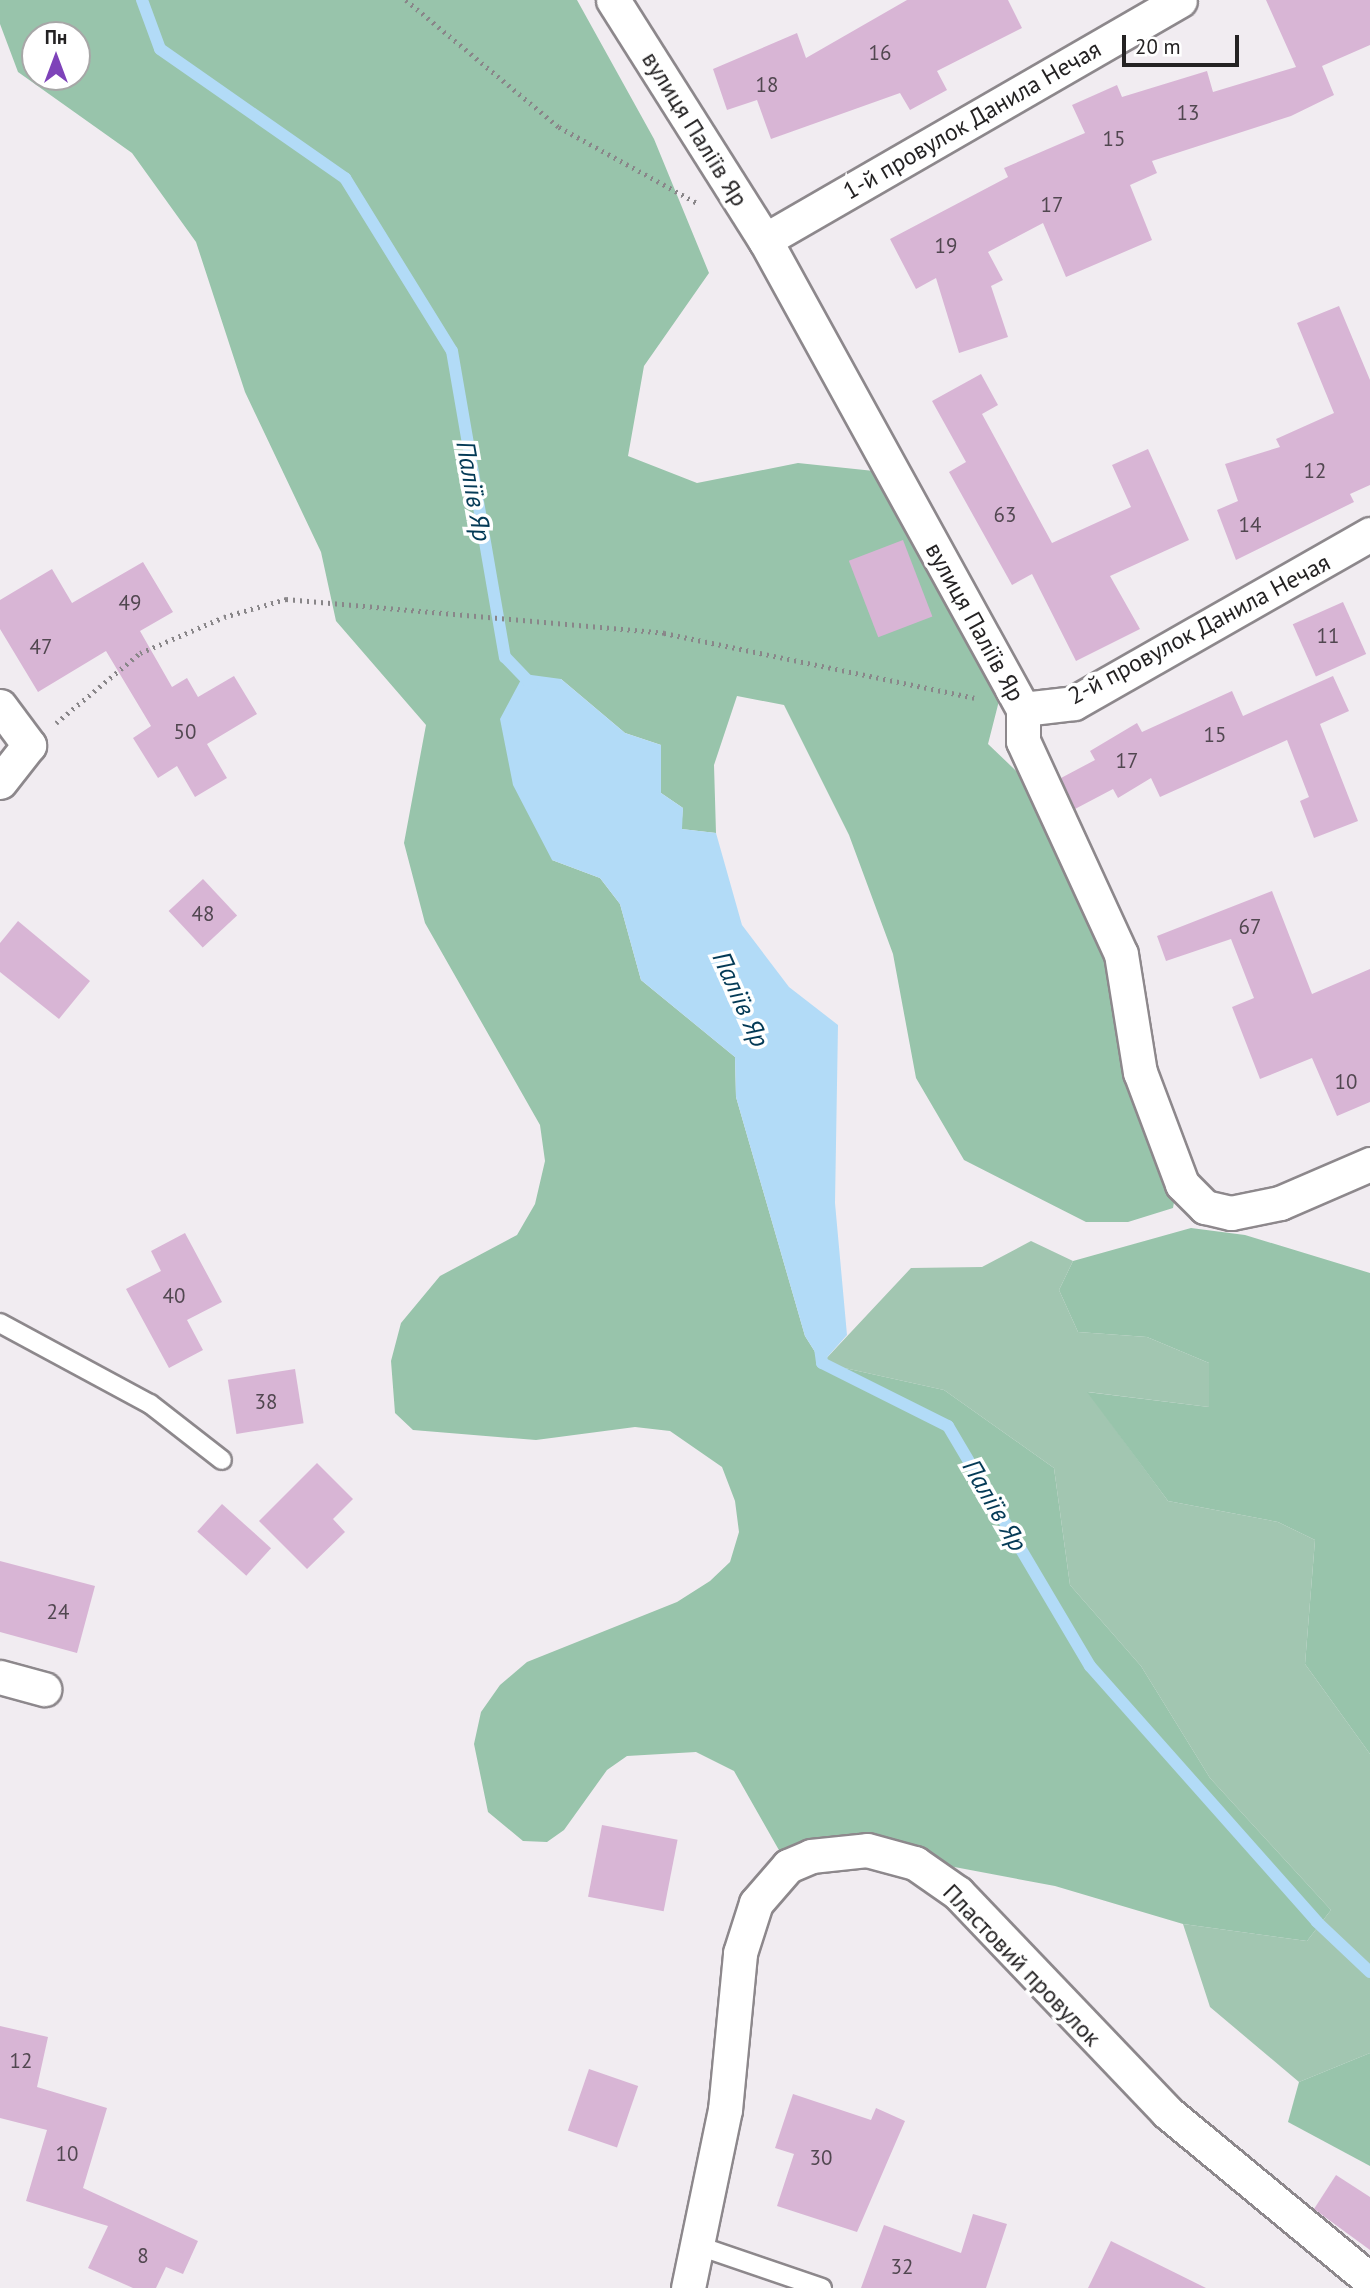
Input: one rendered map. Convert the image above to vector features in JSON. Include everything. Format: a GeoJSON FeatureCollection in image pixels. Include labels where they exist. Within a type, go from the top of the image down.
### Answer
{"type":"FeatureCollection","features":[{"type":"Feature","properties":{"kind":"street","name":"вулиця Паліїв Яр"},"geometry":{"type":"LineString","coordinates":[[613,0],[765,240],[1023,709],[1023,741],[1121,954],[1140,1072],[1182,1184],[1205,1207],[1231,1213],[1280,1203],[1366,1166]]}},
{"type":"Feature","properties":{"kind":"street","name":"1-й провулок Данила Нечая"},"geometry":{"type":"LineString","coordinates":[[765,240],[1180,0]]}},
{"type":"Feature","properties":{"kind":"street","name":"2-й провулок Данила Нечая"},"geometry":{"type":"LineString","coordinates":[[1023,709],[1074,703],[1370,534]]}},
{"type":"Feature","properties":{"kind":"street"},"geometry":{"type":"LineString","coordinates":[[0,706],[29,745],[0,782]]}},
{"type":"Feature","properties":{"kind":"street"},"geometry":{"type":"LineString","coordinates":[[0,1677],[44,1689]]}},
{"type":"Feature","properties":{"kind":"street","name":"Пластовий провулок"},"geometry":{"type":"LineString","coordinates":[[688,2288],[725,2110],[740,1953],[756,1903],[788,1866],[811,1856],[867,1850],[915,1863],[958,1894],[1167,2112],[1370,2280]]}},
{"type":"Feature","properties":{"kind":"lane"},"geometry":{"type":"LineString","coordinates":[[0,1323],[150,1404],[222,1460]]}},
{"type":"Feature","properties":{"kind":"lane"},"geometry":{"type":"LineString","coordinates":[[699,2245],[822,2288]]}},
{"type":"Feature","properties":{"kind":"path"},"geometry":{"type":"LineString","coordinates":[[406,0],[559,127],[705,207]]}},
{"type":"Feature","properties":{"kind":"path"},"geometry":{"type":"LineString","coordinates":[[29,745],[140,653],[261,606],[286,599],[664,633],[1023,709]]}},
{"type":"Feature","properties":{"kind":"green space"},"geometry":{"type":"Polygon","coordinates":[[[0,0],[577,0],[654,139],[709,273],[644,366],[628,456],[697,483],[798,463],[874,471],[1001,693],[988,744],[1033,787],[1113,955],[1177,1185],[1173,1208],[1128,1222],[1086,1222],[964,1160],[916,1078],[893,954],[849,835],[784,705],[737,696],[714,765],[716,833],[681,829],[683,808],[661,793],[661,745],[625,733],[561,679],[552,860],[600,878],[620,904],[641,980],[735,1057],[736,1097],[805,1336],[822,1363],[944,1390],[1054,1468],[1070,1585],[1141,1666],[1210,1778],[1331,1910],[1307,1941],[1183,1924],[1055,1886],[896,1856],[788,1866],[734,1771],[696,1752],[627,1756],[607,1770],[564,1830],[547,1842],[523,1841],[488,1812],[474,1744],[481,1712],[500,1685],[527,1662],[677,1602],[710,1581],[730,1562],[739,1532],[735,1501],[722,1467],[670,1431],[635,1427],[536,1440],[413,1430],[395,1413],[391,1361],[401,1323],[440,1276],[517,1235],[535,1204],[545,1161],[540,1125],[425,923],[404,843],[426,725],[336,621],[321,552],[245,392],[196,242],[132,153],[45,91],[91,91],[91,21],[21,21],[21,74],[0,24],[0,0]]]}},
{"type":"Feature","properties":{"kind":"green space"},"geometry":{"type":"Polygon","coordinates":[[[1191,1228],[1245,1235],[1370,1273],[1370,1754],[1305,1664],[1315,1540],[1278,1522],[1168,1501],[1087,1392],[1209,1407],[1209,1363],[1147,1337],[1078,1332],[1059,1290],[1073,1261],[1191,1228]]]}},
{"type":"Feature","properties":{"kind":"green space"},"geometry":{"type":"Polygon","coordinates":[[[1031,1241],[1073,1261],[1059,1290],[1078,1332],[1147,1337],[1209,1363],[1209,1407],[1088,1392],[1168,1501],[1278,1522],[1315,1540],[1305,1664],[1370,1754],[1370,2053],[1299,2082],[1210,2007],[1183,1924],[1307,1941],[1331,1910],[1210,1778],[1141,1666],[1070,1585],[1054,1468],[944,1390],[822,1363],[911,1268],[982,1267],[1031,1241]]]}},
{"type":"Feature","properties":{"kind":"green space"},"geometry":{"type":"Polygon","coordinates":[[[1370,2053],[1370,2166],[1288,2122],[1299,2082],[1370,2053]]]}},
{"type":"Feature","properties":{"kind":"water"},"geometry":{"type":"Polygon","coordinates":[[[524,674],[561,679],[625,733],[661,745],[661,793],[683,808],[682,829],[716,833],[742,925],[789,987],[838,1025],[835,1203],[847,1335],[822,1363],[805,1336],[736,1097],[735,1057],[641,980],[620,904],[600,878],[552,860],[513,785],[500,719],[524,674]]]}},
{"type":"Feature","properties":{"kind":"building"},"geometry":{"type":"Polygon","coordinates":[[[907,0],[1008,0],[1022,28],[937,71],[947,90],[910,110],[900,93],[771,139],[757,100],[727,110],[713,69],[797,33],[806,58],[907,0]]]}},
{"type":"Feature","properties":{"kind":"building"},"geometry":{"type":"Polygon","coordinates":[[[1266,0],[1370,0],[1370,45],[1322,66],[1334,95],[1291,116],[1152,161],[1157,173],[1130,185],[1152,240],[1066,277],[1043,223],[988,252],[1003,280],[991,286],[1008,337],[959,353],[936,278],[916,289],[890,239],[1008,177],[1004,168],[1085,133],[1072,105],[1117,85],[1122,97],[1207,71],[1213,92],[1296,67],[1266,0]]]}},
{"type":"Feature","properties":{"kind":"building"},"geometry":{"type":"Polygon","coordinates":[[[1339,306],[1370,380],[1370,485],[1350,494],[1354,502],[1236,560],[1217,510],[1238,501],[1225,464],[1280,447],[1276,439],[1334,413],[1297,323],[1339,306]]]}},
{"type":"Feature","properties":{"kind":"building"},"geometry":{"type":"Polygon","coordinates":[[[981,374],[998,405],[982,414],[1052,543],[1131,507],[1112,465],[1148,449],[1189,540],[1110,576],[1140,629],[1076,661],[1032,574],[1012,585],[949,472],[966,462],[932,401],[981,374]]]}},
{"type":"Feature","properties":{"kind":"building"},"geometry":{"type":"Polygon","coordinates":[[[903,540],[932,617],[878,637],[849,561],[903,540]]]}},
{"type":"Feature","properties":{"kind":"building"},"geometry":{"type":"Polygon","coordinates":[[[143,562],[173,612],[140,631],[172,687],[187,678],[198,697],[234,676],[257,714],[207,744],[227,778],[195,797],[177,766],[158,778],[133,738],[151,726],[106,651],[38,692],[0,629],[0,600],[52,569],[72,603],[143,562]]]}},
{"type":"Feature","properties":{"kind":"building"},"geometry":{"type":"Polygon","coordinates":[[[1343,602],[1366,654],[1316,676],[1293,624],[1343,602]]]}},
{"type":"Feature","properties":{"kind":"building"},"geometry":{"type":"Polygon","coordinates":[[[1333,676],[1349,711],[1320,724],[1358,821],[1314,838],[1300,801],[1309,797],[1287,740],[1160,797],[1151,778],[1118,798],[1113,789],[1075,809],[1061,778],[1095,760],[1090,751],[1137,723],[1142,732],[1232,691],[1243,716],[1333,676]]]}},
{"type":"Feature","properties":{"kind":"building"},"geometry":{"type":"Polygon","coordinates":[[[203,879],[237,916],[203,948],[169,911],[203,879]]]}},
{"type":"Feature","properties":{"kind":"building"},"geometry":{"type":"Polygon","coordinates":[[[1272,891],[1312,994],[1370,969],[1370,1102],[1337,1116],[1312,1058],[1260,1079],[1232,1007],[1254,998],[1231,939],[1166,961],[1157,936],[1272,891]]]}},
{"type":"Feature","properties":{"kind":"building"},"geometry":{"type":"Polygon","coordinates":[[[18,921],[90,981],[59,1019],[0,972],[0,943],[18,921]]]}},
{"type":"Feature","properties":{"kind":"building"},"geometry":{"type":"Polygon","coordinates":[[[185,1233],[222,1302],[187,1320],[203,1350],[169,1368],[126,1289],[161,1271],[151,1251],[185,1233]]]}},
{"type":"Feature","properties":{"kind":"building"},"geometry":{"type":"Polygon","coordinates":[[[295,1369],[304,1423],[236,1434],[228,1380],[295,1369]]]}},
{"type":"Feature","properties":{"kind":"building"},"geometry":{"type":"Polygon","coordinates":[[[317,1463],[353,1499],[333,1519],[345,1532],[307,1569],[259,1521],[317,1463]]]}},
{"type":"Feature","properties":{"kind":"building"},"geometry":{"type":"Polygon","coordinates":[[[222,1504],[271,1548],[246,1576],[197,1531],[222,1504]]]}},
{"type":"Feature","properties":{"kind":"building"},"geometry":{"type":"Polygon","coordinates":[[[0,1561],[95,1586],[77,1653],[0,1632],[0,1561]]]}},
{"type":"Feature","properties":{"kind":"building"},"geometry":{"type":"Polygon","coordinates":[[[602,1825],[678,1840],[664,1911],[588,1897],[602,1825]]]}},
{"type":"Feature","properties":{"kind":"building"},"geometry":{"type":"Polygon","coordinates":[[[0,2026],[48,2037],[37,2087],[107,2108],[83,2188],[198,2241],[183,2274],[166,2267],[156,2288],[133,2288],[88,2268],[108,2226],[26,2201],[47,2130],[0,2118],[0,2026]]]}},
{"type":"Feature","properties":{"kind":"building"},"geometry":{"type":"Polygon","coordinates":[[[589,2069],[638,2086],[617,2147],[568,2130],[589,2069]]]}},
{"type":"Feature","properties":{"kind":"building"},"geometry":{"type":"Polygon","coordinates":[[[793,2094],[871,2120],[876,2108],[905,2121],[857,2232],[777,2206],[794,2154],[775,2148],[793,2094]]]}},
{"type":"Feature","properties":{"kind":"building"},"geometry":{"type":"Polygon","coordinates":[[[1336,2175],[1370,2197],[1370,2250],[1314,2209],[1336,2175]]]}},
{"type":"Feature","properties":{"kind":"building"},"geometry":{"type":"Polygon","coordinates":[[[973,2214],[1007,2224],[986,2288],[861,2288],[884,2225],[961,2253],[973,2214]]]}},
{"type":"Feature","properties":{"kind":"building"},"geometry":{"type":"Polygon","coordinates":[[[1111,2241],[1206,2288],[1088,2288],[1111,2241]]]}},
{"type":"Feature","properties":{"kind":"waterway","name":"Паліїв Яр"},"geometry":{"type":"LineString","coordinates":[[142,0],[160,49],[345,178],[452,351],[505,657],[532,685]]}},
{"type":"Feature","properties":{"kind":"waterway","name":"Паліїв Яр"},"geometry":{"type":"LineString","coordinates":[[820,1348],[822,1363],[948,1426],[1090,1666],[1317,1922],[1370,1972]]}}]}
